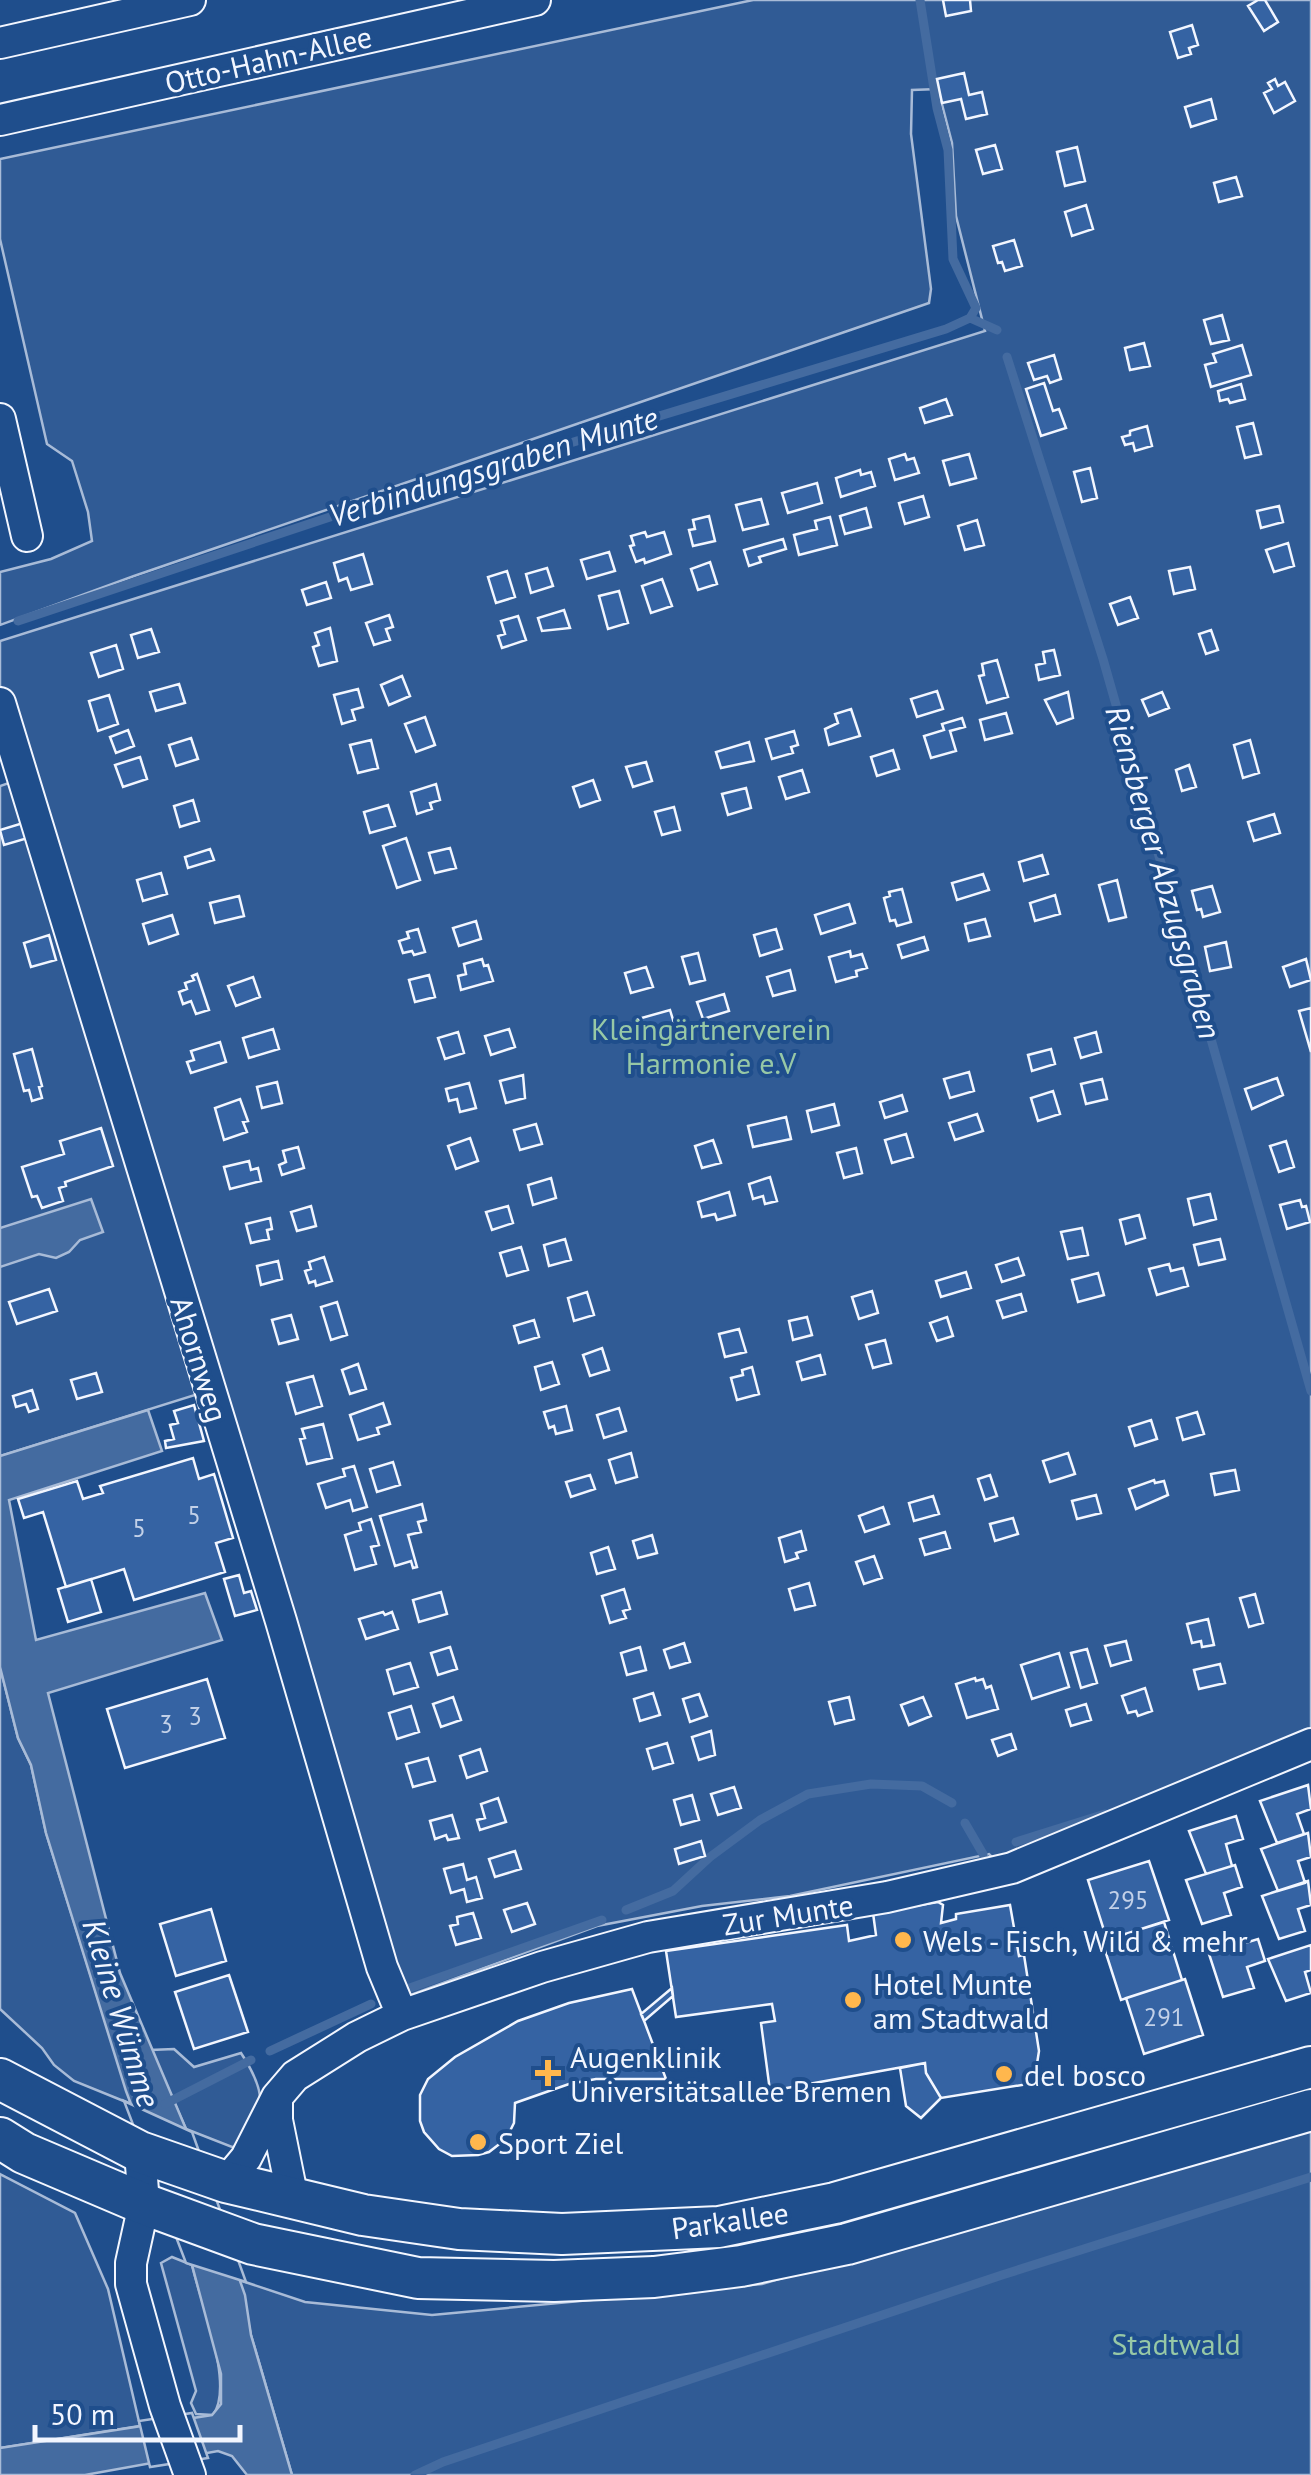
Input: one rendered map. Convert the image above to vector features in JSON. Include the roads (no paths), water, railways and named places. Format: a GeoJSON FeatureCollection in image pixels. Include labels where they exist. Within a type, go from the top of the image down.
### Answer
{"type":"FeatureCollection","features":[{"type":"Feature","properties":{"kind":"main road","name":"Parkallee"},"geometry":{"type":"LineString","coordinates":[[0,2079],[140,2152],[226,2182],[362,2216],[459,2230],[562,2234],[719,2226],[835,2204],[1311,2068]]}},
{"type":"Feature","properties":{"kind":"main road","name":"Parkallee"},"geometry":{"type":"LineString","coordinates":[[0,2138],[24,2153],[154,2208],[253,2244],[418,2278],[554,2281],[671,2275],[741,2266],[847,2244],[1311,2110]]}},
{"type":"Feature","properties":{"kind":"street"},"geometry":{"type":"LineString","coordinates":[[0,43],[190,0]]}},
{"type":"Feature","properties":{"kind":"street","name":"Otto-Hahn-Allee"},"geometry":{"type":"LineString","coordinates":[[0,120],[534,0]]}},
{"type":"Feature","properties":{"kind":"street"},"geometry":{"type":"LineString","coordinates":[[0,419],[27,536]]}},
{"type":"Feature","properties":{"kind":"street","name":"Ahornweg"},"geometry":{"type":"LineString","coordinates":[[0,702],[281,1620],[382,1967],[402,2016]]}},
{"type":"Feature","properties":{"kind":"street","name":"Zur Munte"},"geometry":{"type":"LineString","coordinates":[[226,2182],[246,2158],[277,2098],[294,2076],[318,2059],[402,2016],[542,1967],[648,1937],[887,1897],[1012,1868],[1311,1744]]}},
{"type":"Feature","properties":{"kind":"street"},"geometry":{"type":"LineString","coordinates":[[277,2098],[277,2120],[293,2199]]}},
{"type":"Feature","properties":{"kind":"street"},"geometry":{"type":"LineString","coordinates":[[140,2152],[154,2208],[131,2263],[132,2284],[165,2406],[188,2471]]}},
{"type":"Feature","properties":{"kind":"water"},"geometry":{"type":"Polygon","coordinates":[[[91,1199],[103,1232],[80,1240],[56,1258],[39,1254],[0,1267],[0,1228],[91,1199]]]}},
{"type":"Feature","properties":{"kind":"water","name":"Kleine Wümme"},"geometry":{"type":"Polygon","coordinates":[[[148,1410],[162,1451],[9,1500],[36,1640],[205,1593],[222,1640],[48,1693],[120,1973],[186,2129],[245,2295],[251,2335],[292,2475],[247,2475],[232,2456],[218,2451],[85,2475],[0,2475],[0,2448],[212,2415],[221,2404],[221,2374],[192,2265],[126,2091],[46,1833],[31,1765],[18,1738],[0,1667],[0,1456],[148,1410]]]}},
{"type":"Feature","properties":{"kind":"waterway","name":"Riensberger Abzugsgraben"},"geometry":{"type":"LineString","coordinates":[[920,0],[937,108],[948,150],[953,259],[976,308],[970,318]]}},
{"type":"Feature","properties":{"kind":"waterway","name":"Riensberger Abzugsgraben"},"geometry":{"type":"LineString","coordinates":[[970,318],[997,330]]}},
{"type":"Feature","properties":{"kind":"waterway","name":"Verbindungsgraben Munte"},"geometry":{"type":"LineString","coordinates":[[18,621],[366,505],[946,329],[970,318]]}},
{"type":"Feature","properties":{"kind":"waterway","name":"Riensberger Abzugsgraben"},"geometry":{"type":"LineString","coordinates":[[1007,357],[1103,659],[1311,1391]]}},
{"type":"Feature","properties":{"kind":"waterway","name":"Riensberger Abzugsgraben"},"geometry":{"type":"LineString","coordinates":[[626,1910],[673,1891],[760,1820],[808,1794],[871,1784],[922,1786],[952,1803]]}},
{"type":"Feature","properties":{"kind":"waterway","name":"Riensberger Abzugsgraben"},"geometry":{"type":"LineString","coordinates":[[1016,1842],[1105,1814]]}},
{"type":"Feature","properties":{"kind":"waterway","name":"Riensberger Abzugsgraben"},"geometry":{"type":"LineString","coordinates":[[965,1823],[983,1854]]}},
{"type":"Feature","properties":{"kind":"waterway","name":"Riensberger Abzugsgraben"},"geometry":{"type":"LineString","coordinates":[[407,1989],[602,1920]]}},
{"type":"Feature","properties":{"kind":"waterway","name":"Riensberger Abzugsgraben"},"geometry":{"type":"LineString","coordinates":[[270,2051],[371,2004]]}},
{"type":"Feature","properties":{"kind":"waterway","name":"Riensberger Abzugsgraben"},"geometry":{"type":"LineString","coordinates":[[165,2104],[251,2060]]}},
{"type":"Feature","properties":{"kind":"waterway"},"geometry":{"type":"LineString","coordinates":[[415,2475],[443,2462],[1002,2275],[1311,2177]]}},
{"type":"Feature","properties":{"kind":"place","name":"Wels - Fisch, Wild & mehr"},"geometry":{"type":"Point","coordinates":[903,1940]}},
{"type":"Feature","properties":{"kind":"place","name":"Hotel Munte am Stadtwald"},"geometry":{"type":"Point","coordinates":[853,2000]}},
{"type":"Feature","properties":{"kind":"place","name":"Augenklinik Universitätsallee Bremen"},"geometry":{"type":"Point","coordinates":[548,2073]}},
{"type":"Feature","properties":{"kind":"place","name":"del bosco"},"geometry":{"type":"Point","coordinates":[1004,2074]}},
{"type":"Feature","properties":{"kind":"place","name":"Sport Ziel"},"geometry":{"type":"Point","coordinates":[478,2142]}},
{"type":"Feature","properties":{"kind":"park label","name":"Kleingärtnerverein Harmonie e.V"},"geometry":{"type":"Point","coordinates":[711,1045]}},
{"type":"Feature","properties":{"kind":"park label","name":"Stadtwald"},"geometry":{"type":"Point","coordinates":[1176,2343]}}]}
